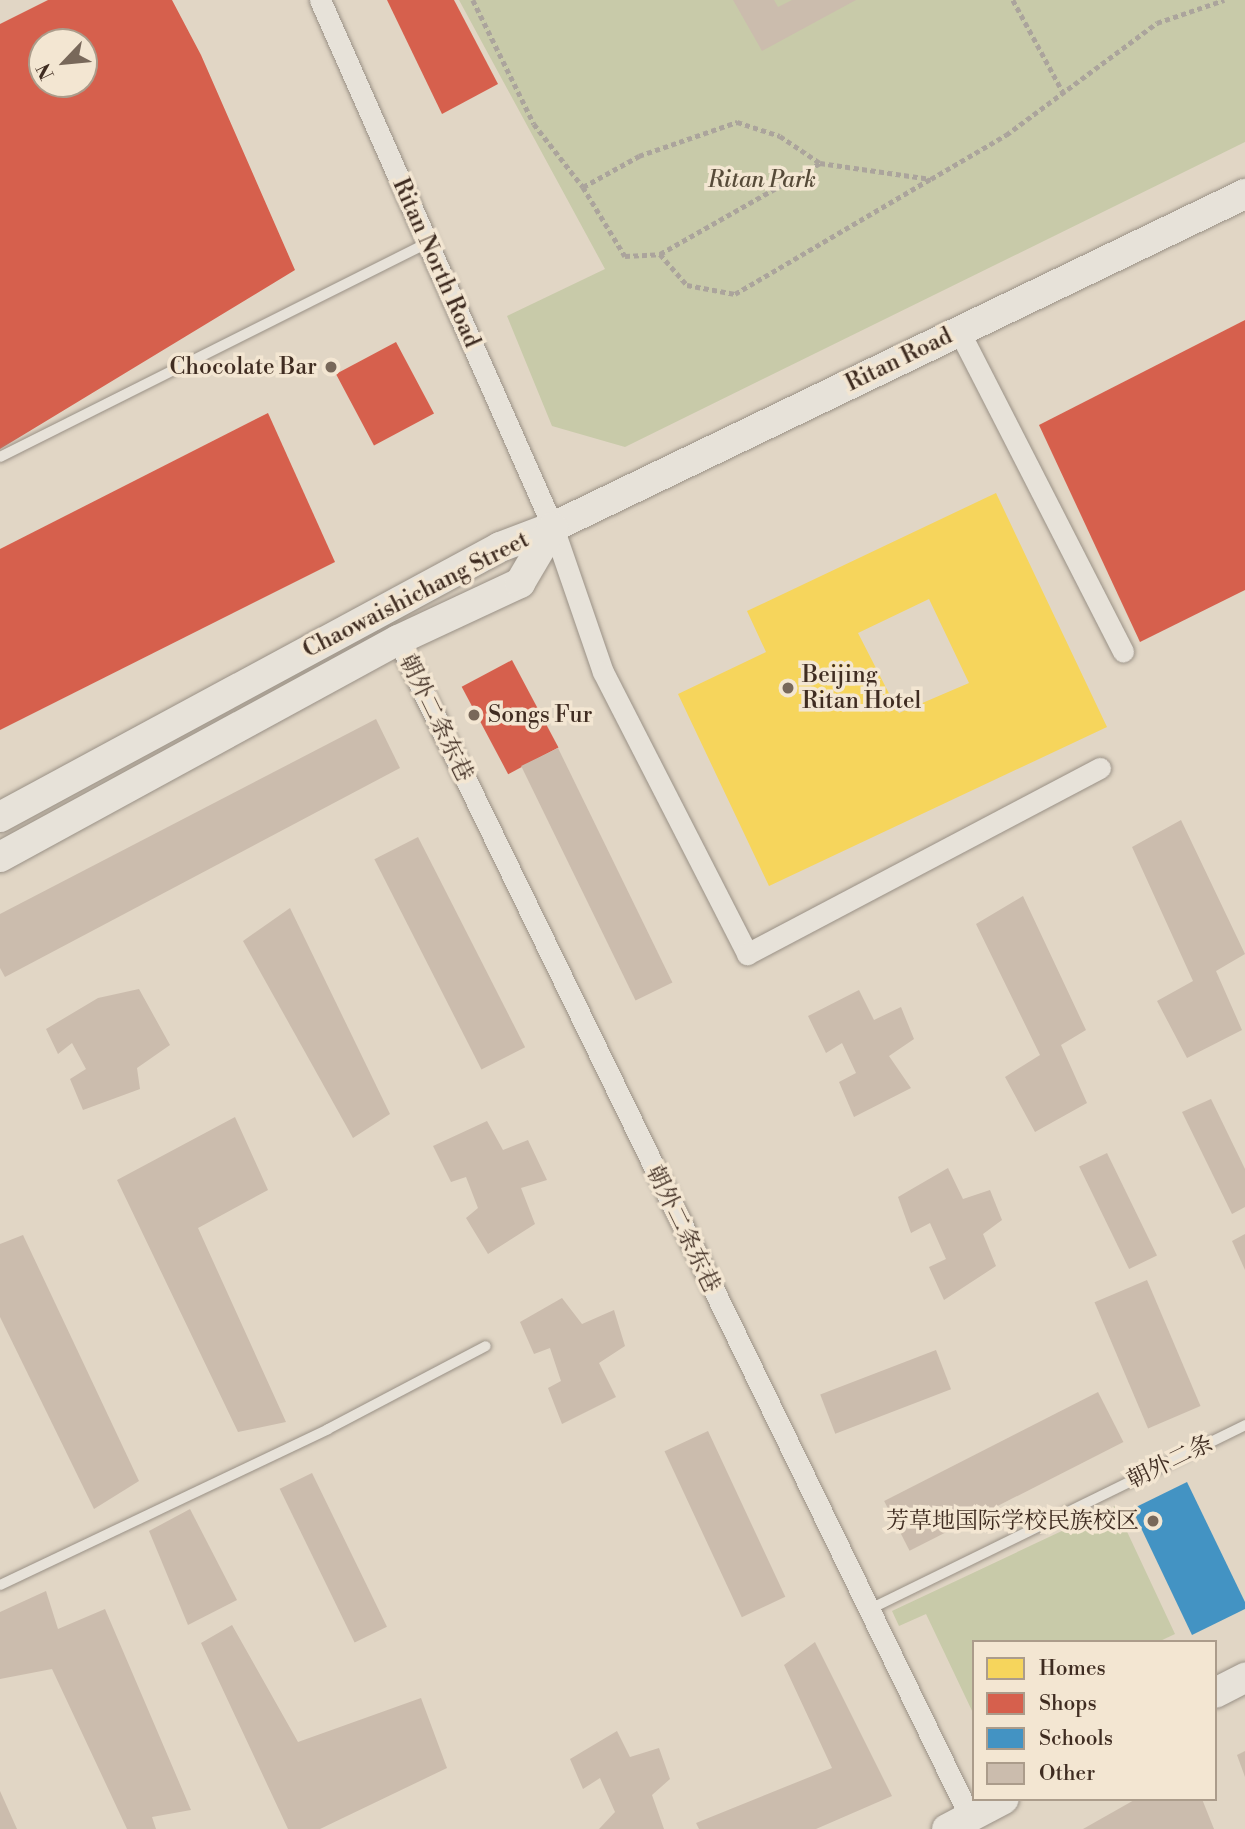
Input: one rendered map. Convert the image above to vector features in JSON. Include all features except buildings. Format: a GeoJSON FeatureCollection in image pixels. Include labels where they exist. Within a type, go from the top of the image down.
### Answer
{"type":"FeatureCollection","features":[{"type":"Feature","properties":{"kind":"main road","name":"Ritan Road"},"geometry":{"type":"LineString","coordinates":[[553,527],[1245,194]]}},
{"type":"Feature","properties":{"kind":"main road","name":"Chaowaishichang Street"},"geometry":{"type":"LineString","coordinates":[[0,857],[398,640],[520,583],[553,527]]}},
{"type":"Feature","properties":{"kind":"main road","name":"Chaowaishichang Street"},"geometry":{"type":"LineString","coordinates":[[0,817],[500,547],[553,527]]}},
{"type":"Feature","properties":{"kind":"main road"},"geometry":{"type":"LineString","coordinates":[[1217,1692],[1245,1678]]}},
{"type":"Feature","properties":{"kind":"main road"},"geometry":{"type":"LineString","coordinates":[[958,1823],[1000,1801]]}},
{"type":"Feature","properties":{"kind":"street","name":"Ritan North Road"},"geometry":{"type":"LineString","coordinates":[[320,0],[553,527],[603,672],[747,954],[1100,768]]}},
{"type":"Feature","properties":{"kind":"street"},"geometry":{"type":"LineString","coordinates":[[959,331],[1123,652]]}},
{"type":"Feature","properties":{"kind":"street","name":"朝外二条东巷"},"geometry":{"type":"LineString","coordinates":[[398,640],[868,1610],[958,1823]]}},
{"type":"Feature","properties":{"kind":"lane"},"geometry":{"type":"LineString","coordinates":[[0,457],[428,243]]}},
{"type":"Feature","properties":{"kind":"lane"},"geometry":{"type":"LineString","coordinates":[[0,1585],[328,1429],[486,1346]]}},
{"type":"Feature","properties":{"kind":"lane","name":"朝外二条"},"geometry":{"type":"LineString","coordinates":[[868,1610],[1245,1425]]}},
{"type":"Feature","properties":{"kind":"path"},"geometry":{"type":"LineString","coordinates":[[473,0],[534,124],[583,187],[625,256],[660,254],[820,163]]}},
{"type":"Feature","properties":{"kind":"path"},"geometry":{"type":"LineString","coordinates":[[1013,0],[1064,94]]}},
{"type":"Feature","properties":{"kind":"path"},"geometry":{"type":"LineString","coordinates":[[660,254],[687,285],[735,294],[931,179],[1064,94],[1157,23],[1224,0]]}},
{"type":"Feature","properties":{"kind":"path"},"geometry":{"type":"LineString","coordinates":[[583,187],[639,156],[737,122],[780,136],[820,163],[931,179]]}},
{"type":"Feature","properties":{"kind":"green space","name":"Ritan Park"},"geometry":{"type":"Polygon","coordinates":[[[459,0],[1245,0],[1245,142],[625,447],[552,426],[507,316],[605,269],[459,0]]]}},
{"type":"Feature","properties":{"kind":"green space"},"geometry":{"type":"Polygon","coordinates":[[[1115,1506],[1175,1634],[1162,1640],[972,1640],[972,1711],[926,1614],[899,1626],[892,1611],[1115,1506]]]}},
{"type":"Feature","properties":{"kind":"place","name":"Chocolate Bar"},"geometry":{"type":"Point","coordinates":[331,367]}},
{"type":"Feature","properties":{"kind":"place","name":"Beijing Ritan Hotel"},"geometry":{"type":"Point","coordinates":[788,688]}},
{"type":"Feature","properties":{"kind":"place","name":"Songs Fur"},"geometry":{"type":"Point","coordinates":[474,715]}},
{"type":"Feature","properties":{"kind":"place","name":"芳草地国际学校民族校区"},"geometry":{"type":"Point","coordinates":[1153,1521]}}]}
